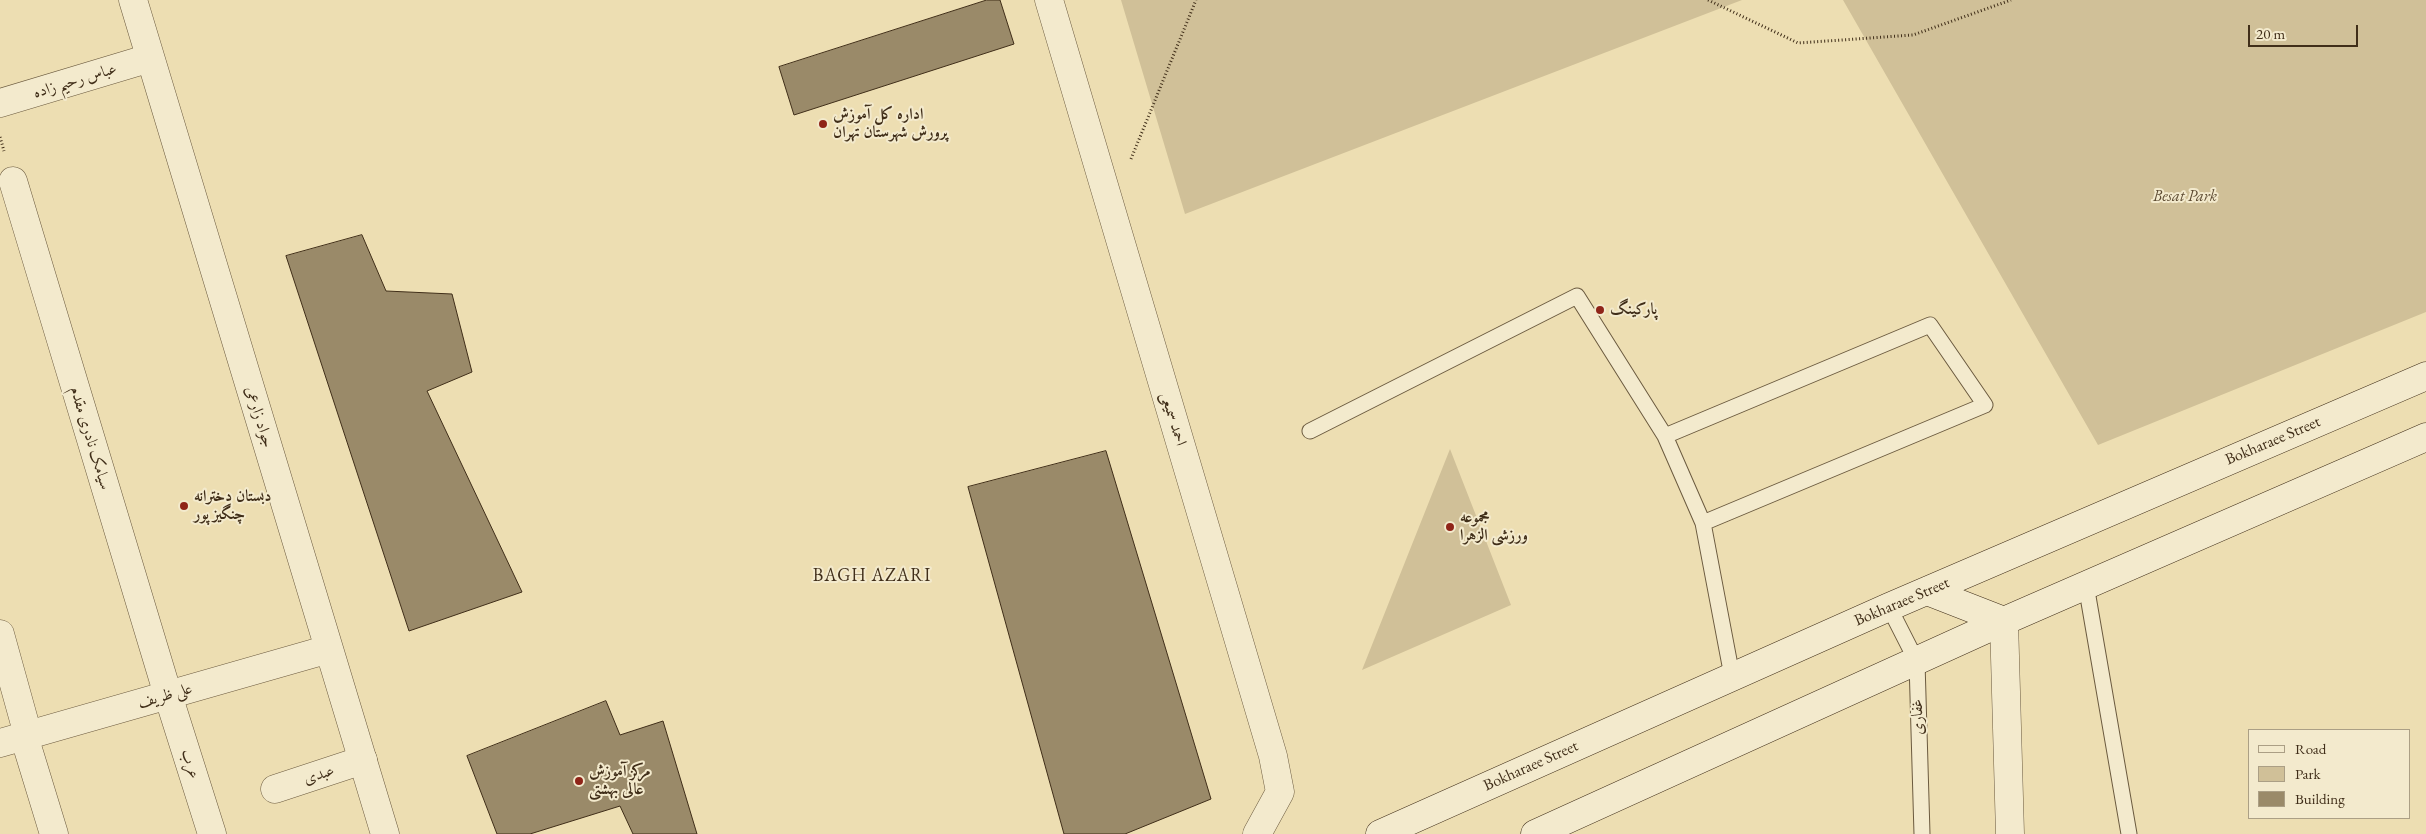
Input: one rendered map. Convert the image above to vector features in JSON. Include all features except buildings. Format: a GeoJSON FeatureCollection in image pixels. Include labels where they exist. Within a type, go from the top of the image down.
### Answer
{"type":"FeatureCollection","features":[{"type":"Feature","properties":{"kind":"street","name":"جواد زارعی"},"geometry":{"type":"LineString","coordinates":[[133,0],[385,834]]}},
{"type":"Feature","properties":{"kind":"street","name":"احمد سمیعی"},"geometry":{"type":"LineString","coordinates":[[1049,0],[1273,756],[1280,792],[1257,834]]}},
{"type":"Feature","properties":{"kind":"street","name":"عباس رحیم زاده"},"geometry":{"type":"LineString","coordinates":[[0,103],[150,58]]}},
{"type":"Feature","properties":{"kind":"street","name":"سیامک نادری مقدم"},"geometry":{"type":"LineString","coordinates":[[13,181],[168,695]]}},
{"type":"Feature","properties":{"kind":"street","name":"Bokharaee Street"},"geometry":{"type":"LineString","coordinates":[[1380,834],[1889,607],[2426,376]]}},
{"type":"Feature","properties":{"kind":"street"},"geometry":{"type":"LineString","coordinates":[[1535,834],[2004,621],[2426,438]]}},
{"type":"Feature","properties":{"kind":"street"},"geometry":{"type":"LineString","coordinates":[[1927,591],[2004,621]]}},
{"type":"Feature","properties":{"kind":"street"},"geometry":{"type":"LineString","coordinates":[[2004,621],[2010,834]]}},
{"type":"Feature","properties":{"kind":"street"},"geometry":{"type":"LineString","coordinates":[[0,634],[18,738],[54,834]]}},
{"type":"Feature","properties":{"kind":"street","name":"علی ظریف"},"geometry":{"type":"LineString","coordinates":[[18,738],[330,649]]}},
{"type":"Feature","properties":{"kind":"street","name":"عرب"},"geometry":{"type":"LineString","coordinates":[[168,695],[212,834]]}},
{"type":"Feature","properties":{"kind":"street","name":"عبدی"},"geometry":{"type":"LineString","coordinates":[[275,789],[363,760]]}},
{"type":"Feature","properties":{"kind":"lane"},"geometry":{"type":"LineString","coordinates":[[1310,432],[1577,296],[1665,436],[1703,523],[1732,676]]}},
{"type":"Feature","properties":{"kind":"lane"},"geometry":{"type":"LineString","coordinates":[[1665,436],[1930,325],[1985,406],[1703,523]]}},
{"type":"Feature","properties":{"kind":"lane"},"geometry":{"type":"LineString","coordinates":[[2086,585],[2129,834]]}},
{"type":"Feature","properties":{"kind":"lane","name":"غفاری"},"geometry":{"type":"LineString","coordinates":[[1889,607],[1917,662],[1922,834]]}},
{"type":"Feature","properties":{"kind":"path"},"geometry":{"type":"LineString","coordinates":[[1110,208],[1196,0]]}},
{"type":"Feature","properties":{"kind":"path"},"geometry":{"type":"LineString","coordinates":[[1708,0],[1798,43],[1914,35],[2011,0]]}},
{"type":"Feature","properties":{"kind":"green space"},"geometry":{"type":"Polygon","coordinates":[[[1121,0],[1742,0],[1185,214],[1121,0]]]}},
{"type":"Feature","properties":{"kind":"green space","name":"Besat Park"},"geometry":{"type":"Polygon","coordinates":[[[1843,0],[2426,0],[2426,312],[2098,445],[1843,0]]]}},
{"type":"Feature","properties":{"kind":"green space","name":"مجموعه ورزشی الزهرا"},"geometry":{"type":"Polygon","coordinates":[[[1450,449],[1511,605],[1362,670],[1450,449]]]}},
{"type":"Feature","properties":{"kind":"place","name":"اداره کل آموزش پرورش شهرستان تهران"},"geometry":{"type":"Point","coordinates":[823,124]}},
{"type":"Feature","properties":{"kind":"place","name":"پارکینگ"},"geometry":{"type":"Point","coordinates":[1600,310]}},
{"type":"Feature","properties":{"kind":"place","name":"دبستان دخترانه چنگیز پور"},"geometry":{"type":"Point","coordinates":[184,506]}},
{"type":"Feature","properties":{"kind":"place","name":"مجموعه ورزشی الزهرا"},"geometry":{"type":"Point","coordinates":[1450,527]}},
{"type":"Feature","properties":{"kind":"place","name":"مرکز آموزش عالی بهشتی"},"geometry":{"type":"Point","coordinates":[579,781]}},
{"type":"Feature","properties":{"kind":"district","name":"BAGH AZARI"},"geometry":{"type":"Point","coordinates":[872,576]}}]}
